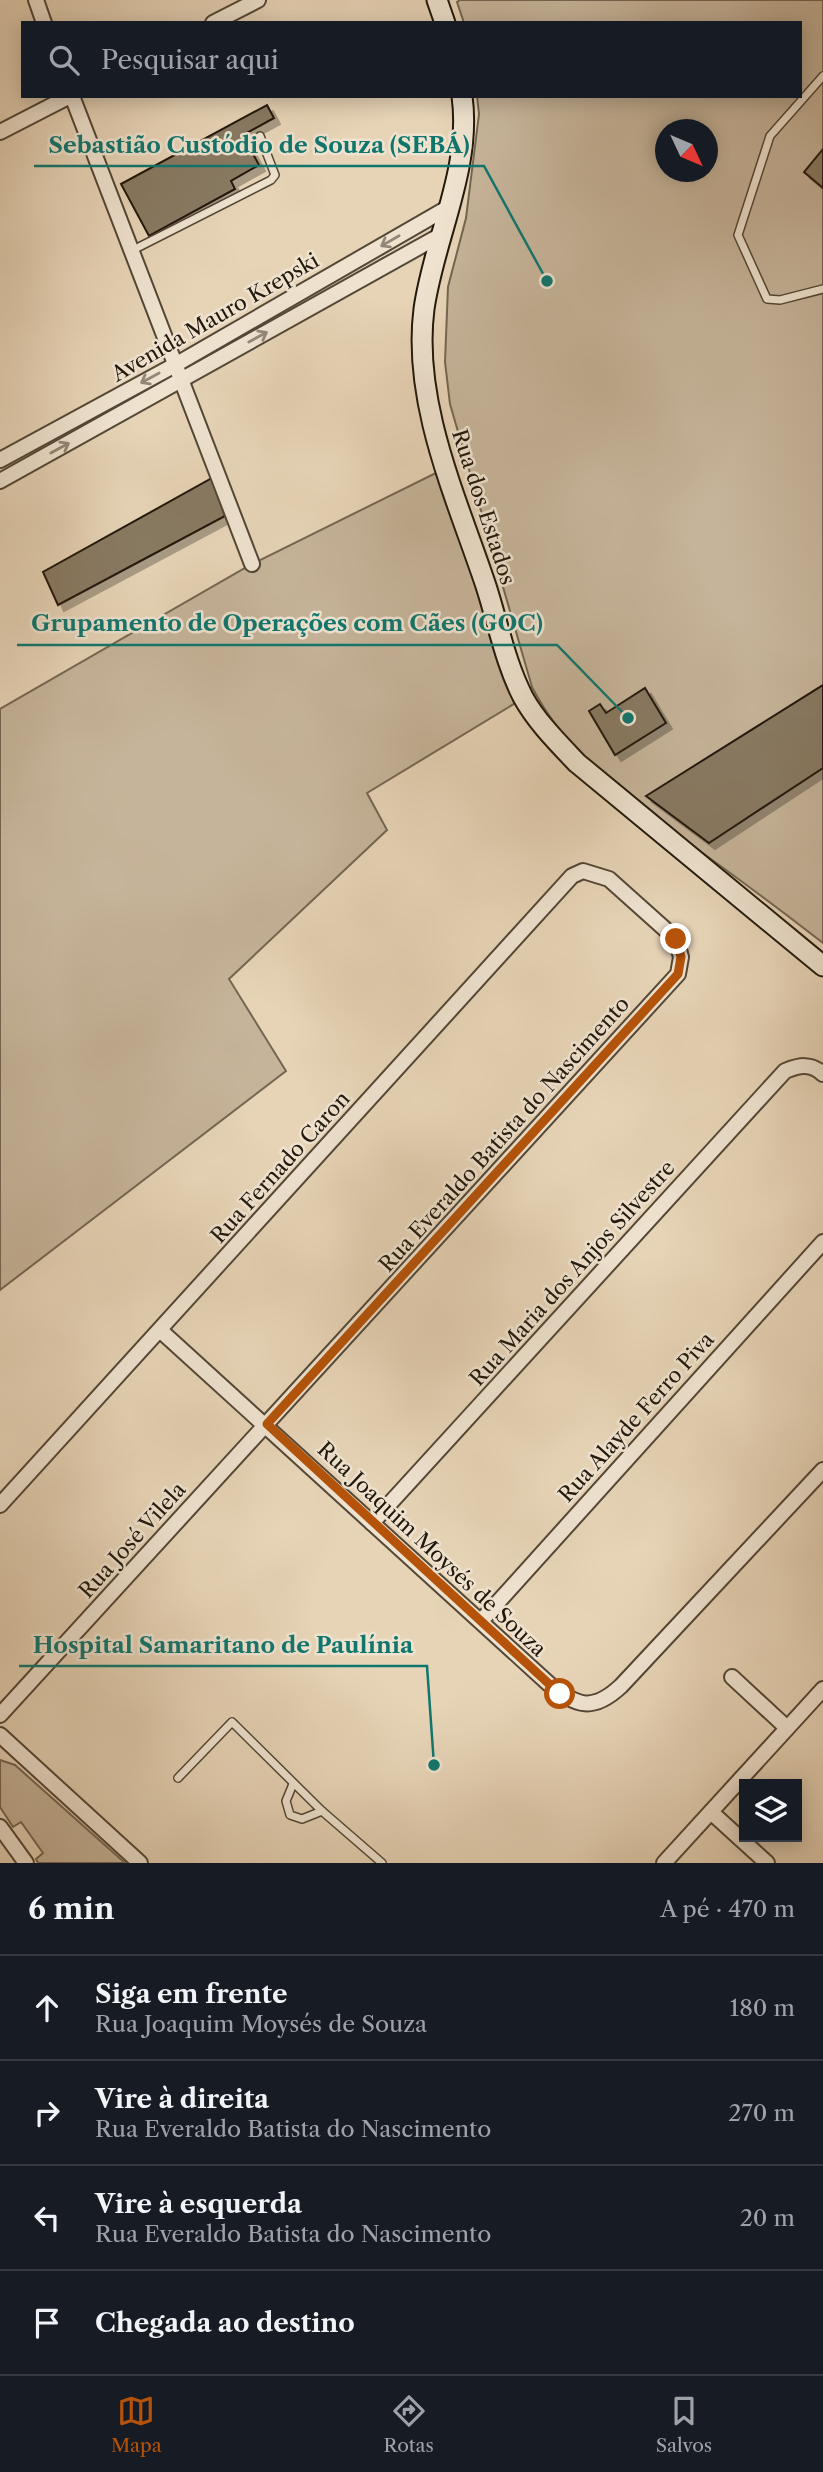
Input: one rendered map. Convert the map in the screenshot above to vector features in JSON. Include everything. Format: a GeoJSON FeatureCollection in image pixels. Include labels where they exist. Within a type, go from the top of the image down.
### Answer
{"type":"FeatureCollection","features":[{"type":"Feature","properties":{"kind":"street"},"geometry":{"type":"LineString","coordinates":[[36,0],[43,21]]}},
{"type":"Feature","properties":{"kind":"street"},"geometry":{"type":"LineString","coordinates":[[217,21],[258,0]]}},
{"type":"Feature","properties":{"kind":"street"},"geometry":{"type":"LineString","coordinates":[[437,0],[443,21]]}},
{"type":"Feature","properties":{"kind":"street"},"geometry":{"type":"LineString","coordinates":[[0,132],[67,98]]}},
{"type":"Feature","properties":{"kind":"street"},"geometry":{"type":"LineString","coordinates":[[72,98],[252,564]]}},
{"type":"Feature","properties":{"kind":"street","name":"Rua dos Estados"},"geometry":{"type":"LineString","coordinates":[[462,98],[458,171],[439,236],[424,308],[420,358],[433,423],[503,648],[524,698],[553,738],[598,781],[823,966]]}},
{"type":"Feature","properties":{"kind":"street","name":"Avenida Mauro Krepski"},"geometry":{"type":"LineString","coordinates":[[0,460],[175,365],[449,207]]}},
{"type":"Feature","properties":{"kind":"street","name":"Avenida Mauro Krepski"},"geometry":{"type":"LineString","coordinates":[[0,481],[439,236]]}},
{"type":"Feature","properties":{"kind":"street","name":"Rua Fernado Caron"},"geometry":{"type":"LineString","coordinates":[[0,1505],[572,876],[583,872],[598,873]]}},
{"type":"Feature","properties":{"kind":"street","name":"Rua Everaldo Batista do Nascimento"},"geometry":{"type":"LineString","coordinates":[[267,1424],[678,974],[681,957],[676,939],[609,879],[598,873]]}},
{"type":"Feature","properties":{"kind":"street","name":"Rua Maria dos Anjos Silvestre"},"geometry":{"type":"LineString","coordinates":[[372,1523],[785,1071],[798,1065],[809,1066],[823,1074]]}},
{"type":"Feature","properties":{"kind":"street","name":"Rua Alayde Ferro Piva"},"geometry":{"type":"LineString","coordinates":[[481,1621],[823,1242]]}},
{"type":"Feature","properties":{"kind":"street","name":"Rua Joaquim Moysés de Souza"},"geometry":{"type":"LineString","coordinates":[[161,1331],[267,1424],[549,1684],[576,1704],[592,1704],[609,1697],[823,1470]]}},
{"type":"Feature","properties":{"kind":"street","name":"Rua José Vilela"},"geometry":{"type":"LineString","coordinates":[[0,1715],[267,1424]]}},
{"type":"Feature","properties":{"kind":"street"},"geometry":{"type":"LineString","coordinates":[[732,1677],[788,1728]]}},
{"type":"Feature","properties":{"kind":"street"},"geometry":{"type":"LineString","coordinates":[[664,1863],[823,1689]]}},
{"type":"Feature","properties":{"kind":"street"},"geometry":{"type":"LineString","coordinates":[[0,1735],[140,1863]]}},
{"type":"Feature","properties":{"kind":"street"},"geometry":{"type":"LineString","coordinates":[[711,1812],[767,1863]]}},
{"type":"Feature","properties":{"kind":"street"},"geometry":{"type":"LineString","coordinates":[[0,1827],[26,1863]]}},
{"type":"Feature","properties":{"kind":"lane"},"geometry":{"type":"LineString","coordinates":[[823,76],[770,136],[738,235],[767,299],[780,300],[823,289]]}},
{"type":"Feature","properties":{"kind":"lane"},"geometry":{"type":"LineString","coordinates":[[131,251],[271,180],[275,175],[274,166],[260,136]]}},
{"type":"Feature","properties":{"kind":"lane"},"geometry":{"type":"LineString","coordinates":[[178,1778],[232,1722],[293,1784],[382,1863]]}},
{"type":"Feature","properties":{"kind":"lane"},"geometry":{"type":"LineString","coordinates":[[293,1784],[285,1801],[290,1815],[302,1819],[322,1811]]}},
{"type":"Feature","properties":{"kind":"shaded area"},"geometry":{"type":"Polygon","coordinates":[[[823,0],[823,943],[623,793],[582,755],[546,711],[532,687],[450,404],[445,362],[448,287],[466,218],[479,114],[477,98],[802,98],[802,21],[463,21],[457,2],[823,0]]]}},
{"type":"Feature","properties":{"kind":"shaded area"},"geometry":{"type":"Polygon","coordinates":[[[446,468],[527,696],[367,793],[387,830],[229,979],[286,1071],[0,1290],[0,709],[252,564],[446,468]]]}},
{"type":"Feature","properties":{"kind":"shaded area"},"geometry":{"type":"Polygon","coordinates":[[[0,1760],[15,1765],[125,1863],[38,1863],[36,1859],[43,1853],[21,1822],[13,1827],[0,1807],[0,1760]]]}},
{"type":"Feature","properties":{"kind":"building"},"geometry":{"type":"Polygon","coordinates":[[[267,105],[274,118],[243,135],[259,165],[231,181],[235,189],[149,236],[121,184],[267,105]]]}},
{"type":"Feature","properties":{"kind":"building"},"geometry":{"type":"Polygon","coordinates":[[[823,149],[823,188],[804,172],[823,149]]]}},
{"type":"Feature","properties":{"kind":"building"},"geometry":{"type":"Polygon","coordinates":[[[212,478],[225,516],[58,605],[43,572],[212,478]]]}},
{"type":"Feature","properties":{"kind":"building"},"geometry":{"type":"Polygon","coordinates":[[[823,685],[823,768],[709,843],[646,796],[823,685]]]}},
{"type":"Feature","properties":{"kind":"building"},"geometry":{"type":"Polygon","coordinates":[[[645,688],[666,723],[615,755],[589,711],[600,704],[606,713],[645,688]]]}},
{"type":"Feature","properties":{"kind":"place","name":"Sebastião Custódio de Souza (SEBÁ)"},"geometry":{"type":"Point","coordinates":[547,281]}},
{"type":"Feature","properties":{"kind":"place","name":"Grupamento de Operações com Cães (GOC)"},"geometry":{"type":"Point","coordinates":[628,718]}},
{"type":"Feature","properties":{"kind":"place","name":"Hospital Samaritano de Paulínia"},"geometry":{"type":"Point","coordinates":[434,1765]}},
{"type":"Feature","properties":{"kind":"route"},"geometry":{"type":"LineString","coordinates":[[560,1694],[267,1424],[678,974],[681,957],[676,939]]}}]}
